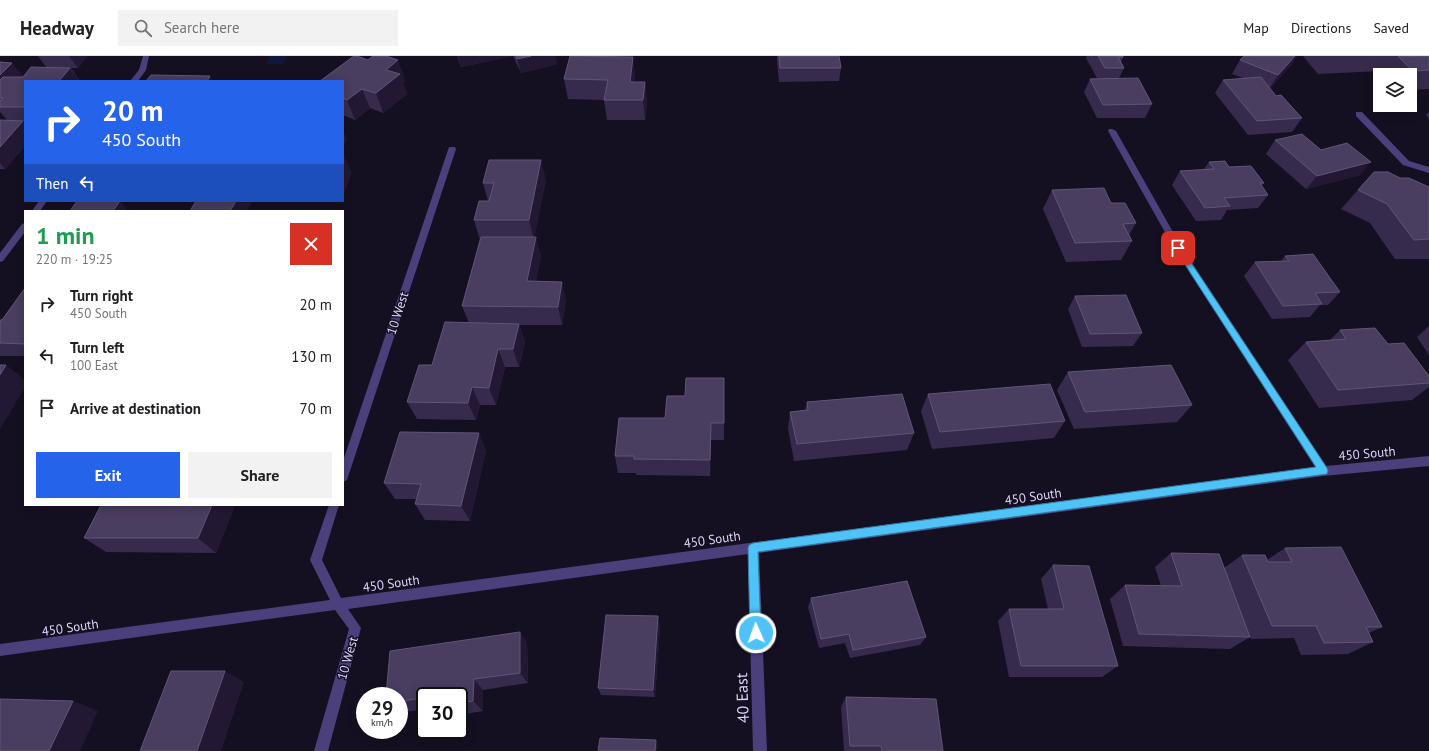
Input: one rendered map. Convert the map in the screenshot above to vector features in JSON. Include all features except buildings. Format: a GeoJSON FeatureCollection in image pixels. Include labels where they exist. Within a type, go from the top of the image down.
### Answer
{"type":"FeatureCollection","features":[{"type":"Feature","properties":{"kind":"street"},"geometry":{"type":"LineString","coordinates":[[135,80],[142,70],[146,56]]}},
{"type":"Feature","properties":{"kind":"street"},"geometry":{"type":"LineString","coordinates":[[1359,114],[1406,163],[1429,170]]}},
{"type":"Feature","properties":{"kind":"street"},"geometry":{"type":"LineString","coordinates":[[1112,131],[1178,248],[1323,471]]}},
{"type":"Feature","properties":{"kind":"street","name":"10 West"},"geometry":{"type":"LineString","coordinates":[[344,474],[452,149]]}},
{"type":"Feature","properties":{"kind":"street"},"geometry":{"type":"LineString","coordinates":[[37,210],[43,202]]}},
{"type":"Feature","properties":{"kind":"street"},"geometry":{"type":"LineString","coordinates":[[0,259],[24,227]]}},
{"type":"Feature","properties":{"kind":"street","name":"450 South"},"geometry":{"type":"LineString","coordinates":[[0,650],[1323,471],[1429,461]]}},
{"type":"Feature","properties":{"kind":"street","name":"10 West"},"geometry":{"type":"LineString","coordinates":[[321,751],[355,628],[338,604],[316,560],[334,506]]}},
{"type":"Feature","properties":{"kind":"street","name":"40 East"},"geometry":{"type":"LineString","coordinates":[[753,548],[760,751]]}},
{"type":"Feature","properties":{"kind":"water"},"geometry":{"type":"Polygon","coordinates":[[[270,56],[287,56],[283,64],[265,64],[270,56]]]}},
{"type":"Feature","properties":{"kind":"route"},"geometry":{"type":"LineString","coordinates":[[756,633],[753,548],[1323,471],[1178,248]]}}]}
